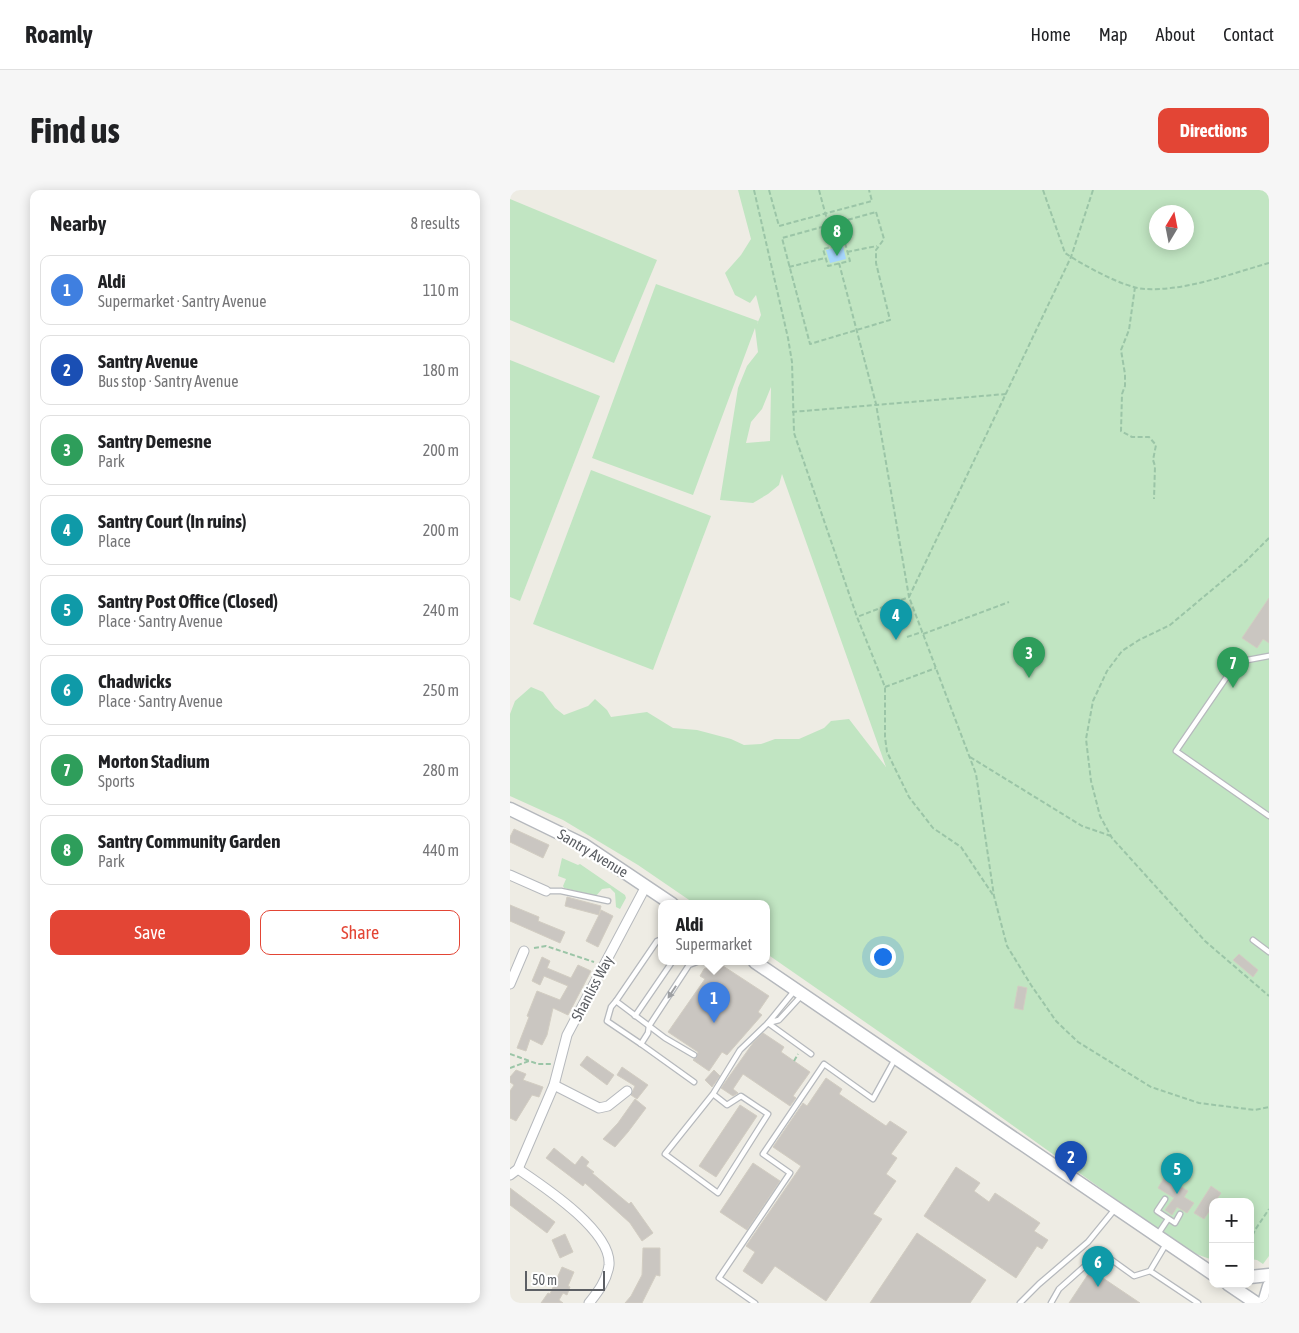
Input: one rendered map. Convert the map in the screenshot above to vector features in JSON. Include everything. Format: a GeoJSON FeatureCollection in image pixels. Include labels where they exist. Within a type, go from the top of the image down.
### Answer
{"type":"FeatureCollection","features":[{"type":"Feature","properties":{"kind":"main road","name":"Santry Avenue"},"geometry":{"type":"LineString","coordinates":[[510,809],[584,845],[644,891],[663,900]]}},
{"type":"Feature","properties":{"kind":"main road"},"geometry":{"type":"LineString","coordinates":[[759,965],[1209,1270]]}},
{"type":"Feature","properties":{"kind":"main road"},"geometry":{"type":"LineString","coordinates":[[1254,1277],[1269,1275]]}},
{"type":"Feature","properties":{"kind":"main road"},"geometry":{"type":"LineString","coordinates":[[1264,1303],[1269,1286]]}},
{"type":"Feature","properties":{"kind":"main road"},"geometry":{"type":"LineString","coordinates":[[1234,1288],[1256,1303]]}},
{"type":"Feature","properties":{"kind":"street"},"geometry":{"type":"LineString","coordinates":[[510,875],[546,891]]}},
{"type":"Feature","properties":{"kind":"street","name":"Shanliss Way"},"geometry":{"type":"LineString","coordinates":[[510,1175],[518,1168],[554,1086],[567,1035],[644,891]]}},
{"type":"Feature","properties":{"kind":"street"},"geometry":{"type":"LineString","coordinates":[[510,984],[513,971],[524,950]]}},
{"type":"Feature","properties":{"kind":"street"},"geometry":{"type":"LineString","coordinates":[[554,1086],[598,1108],[608,1106],[627,1091]]}},
{"type":"Feature","properties":{"kind":"street"},"geometry":{"type":"LineString","coordinates":[[518,1168],[560,1198],[600,1238],[609,1264],[598,1292],[589,1303]]}},
{"type":"Feature","properties":{"kind":"lane"},"geometry":{"type":"LineString","coordinates":[[1269,656],[1237,662],[1176,751],[1269,816]]}},
{"type":"Feature","properties":{"kind":"lane"},"geometry":{"type":"LineString","coordinates":[[546,891],[561,891],[608,901]]}},
{"type":"Feature","properties":{"kind":"lane"},"geometry":{"type":"LineString","coordinates":[[1253,940],[1269,952]]}},
{"type":"Feature","properties":{"kind":"lane"},"geometry":{"type":"LineString","coordinates":[[658,941],[612,1007],[607,1021],[694,1082]]}},
{"type":"Feature","properties":{"kind":"lane"},"geometry":{"type":"LineString","coordinates":[[635,1016],[670,965]]}},
{"type":"Feature","properties":{"kind":"lane"},"geometry":{"type":"LineString","coordinates":[[641,1044],[648,1033],[649,1026],[689,965]]}},
{"type":"Feature","properties":{"kind":"lane"},"geometry":{"type":"LineString","coordinates":[[768,1023],[779,1020],[799,992]]}},
{"type":"Feature","properties":{"kind":"lane"},"geometry":{"type":"LineString","coordinates":[[712,1094],[727,1105],[741,1096],[768,1114],[718,1193],[665,1154],[712,1094],[740,1050],[799,992]]}},
{"type":"Feature","properties":{"kind":"lane"},"geometry":{"type":"LineString","coordinates":[[616,1001],[665,1038],[694,1055]]}},
{"type":"Feature","properties":{"kind":"lane"},"geometry":{"type":"LineString","coordinates":[[768,1023],[811,1054]]}},
{"type":"Feature","properties":{"kind":"lane"},"geometry":{"type":"LineString","coordinates":[[755,1303],[719,1278],[790,1173],[763,1154],[824,1064],[873,1099],[896,1058]]}},
{"type":"Feature","properties":{"kind":"lane"},"geometry":{"type":"LineString","coordinates":[[1165,1198],[1157,1211],[1175,1223],[1180,1214]]}},
{"type":"Feature","properties":{"kind":"lane"},"geometry":{"type":"LineString","coordinates":[[1020,1303],[1088,1242],[1116,1208]]}},
{"type":"Feature","properties":{"kind":"lane"},"geometry":{"type":"LineString","coordinates":[[1051,1303],[1059,1289],[1096,1256],[1105,1255],[1134,1276],[1150,1270],[1168,1219]]}},
{"type":"Feature","properties":{"kind":"lane"},"geometry":{"type":"LineString","coordinates":[[1150,1270],[1198,1303]]}},
{"type":"Feature","properties":{"kind":"path"},"geometry":{"type":"LineString","coordinates":[[754,190],[792,362],[794,433],[857,617],[884,687],[887,752],[909,797],[933,828],[961,847],[994,896]]}},
{"type":"Feature","properties":{"kind":"path"},"geometry":{"type":"LineString","coordinates":[[769,190],[779,226],[872,201],[869,190]]}},
{"type":"Feature","properties":{"kind":"path"},"geometry":{"type":"LineString","coordinates":[[819,190],[834,246]]}},
{"type":"Feature","properties":{"kind":"path"},"geometry":{"type":"LineString","coordinates":[[1043,190],[1065,253],[1125,285],[1144,289],[1168,288],[1206,281],[1269,263]]}},
{"type":"Feature","properties":{"kind":"path"},"geometry":{"type":"LineString","coordinates":[[857,617],[909,597],[1072,257],[1093,190]]}},
{"type":"Feature","properties":{"kind":"path"},"geometry":{"type":"LineString","coordinates":[[876,212],[884,239],[878,246],[875,255],[876,263],[890,320],[810,344],[782,238],[828,225],[876,212]]}},
{"type":"Feature","properties":{"kind":"path"},"geometry":{"type":"LineString","coordinates":[[845,243],[850,260],[828,266],[823,249],[834,246],[845,243]]}},
{"type":"Feature","properties":{"kind":"path"},"geometry":{"type":"LineString","coordinates":[[847,252],[878,246]]}},
{"type":"Feature","properties":{"kind":"path"},"geometry":{"type":"LineString","coordinates":[[790,266],[826,258]]}},
{"type":"Feature","properties":{"kind":"path"},"geometry":{"type":"LineString","coordinates":[[838,263],[876,404],[909,597],[976,774],[994,896],[1007,946],[1056,1021],[1078,1042],[1150,1087],[1199,1103],[1255,1110],[1269,1107]]}},
{"type":"Feature","properties":{"kind":"path"},"geometry":{"type":"LineString","coordinates":[[1135,287],[1129,330],[1121,350],[1125,374],[1125,386],[1122,394],[1121,431],[1132,437],[1149,437],[1156,445],[1153,460],[1155,466],[1154,499]]}},
{"type":"Feature","properties":{"kind":"path"},"geometry":{"type":"LineString","coordinates":[[792,412],[1006,394]]}},
{"type":"Feature","properties":{"kind":"path"},"geometry":{"type":"LineString","coordinates":[[1269,538],[1244,563],[1170,625],[1138,640],[1122,651],[1107,671],[1093,701],[1086,739],[1091,781],[1100,816],[1110,836],[1205,941],[1269,996]]}},
{"type":"Feature","properties":{"kind":"path"},"geometry":{"type":"LineString","coordinates":[[907,637],[1009,602]]}},
{"type":"Feature","properties":{"kind":"path"},"geometry":{"type":"LineString","coordinates":[[884,687],[936,668]]}},
{"type":"Feature","properties":{"kind":"path"},"geometry":{"type":"LineString","coordinates":[[970,757],[1082,826],[1110,836]]}},
{"type":"Feature","properties":{"kind":"path"},"geometry":{"type":"LineString","coordinates":[[524,950],[546,946],[598,964]]}},
{"type":"Feature","properties":{"kind":"path"},"geometry":{"type":"LineString","coordinates":[[510,1054],[538,1064],[552,1064]]}},
{"type":"Feature","properties":{"kind":"path"},"geometry":{"type":"LineString","coordinates":[[510,1068],[529,1061]]}},
{"type":"Feature","properties":{"kind":"path"},"geometry":{"type":"LineString","coordinates":[[1250,1243],[1255,1230],[1269,1209]]}},
{"type":"Feature","properties":{"kind":"green space"},"geometry":{"type":"Polygon","coordinates":[[[738,190],[1269,190],[1269,1256],[1263,1264],[1254,1260],[1254,1198],[1209,1198],[1209,1259],[1196,1254],[770,956],[770,900],[689,900],[638,865],[563,820],[510,796],[510,714],[515,701],[531,687],[543,692],[555,708],[564,715],[588,706],[595,699],[607,710],[611,717],[647,712],[673,728],[697,730],[731,739],[744,745],[761,744],[775,739],[799,739],[824,728],[831,721],[849,719],[886,767],[782,474],[779,485],[753,503],[720,500],[738,388],[747,366],[758,352],[755,328],[693,495],[592,458],[656,284],[758,321],[757,324],[761,315],[756,295],[750,303],[735,295],[725,273],[741,255],[751,239],[738,190]],[[771,387],[762,409],[751,422],[746,443],[770,441],[771,387]]]}},
{"type":"Feature","properties":{"kind":"green space"},"geometry":{"type":"Polygon","coordinates":[[[510,199],[657,260],[614,363],[510,320],[510,199]]]}},
{"type":"Feature","properties":{"kind":"green space"},"geometry":{"type":"Polygon","coordinates":[[[510,360],[600,396],[520,601],[510,597],[510,360]]]}},
{"type":"Feature","properties":{"kind":"green space"},"geometry":{"type":"Polygon","coordinates":[[[591,470],[711,516],[653,670],[533,624],[591,470]]]}},
{"type":"Feature","properties":{"kind":"green space"},"geometry":{"type":"Polygon","coordinates":[[[562,858],[578,865],[580,864],[625,895],[626,898],[620,909],[616,907],[615,893],[610,888],[602,889],[596,896],[564,888],[566,879],[558,876],[562,858]]]}},
{"type":"Feature","properties":{"kind":"water"},"geometry":{"type":"Polygon","coordinates":[[[843,246],[846,259],[830,263],[826,250],[843,246]]]}},
{"type":"Feature","properties":{"kind":"building"},"geometry":{"type":"Polygon","coordinates":[[[1269,598],[1269,643],[1263,639],[1257,648],[1242,638],[1269,598]]]}},
{"type":"Feature","properties":{"kind":"building"},"geometry":{"type":"Polygon","coordinates":[[[514,829],[549,845],[543,858],[510,842],[514,829]]]}},
{"type":"Feature","properties":{"kind":"building"},"geometry":{"type":"Polygon","coordinates":[[[567,897],[601,906],[599,915],[565,906],[567,897]]]}},
{"type":"Feature","properties":{"kind":"building"},"geometry":{"type":"Polygon","coordinates":[[[510,905],[539,917],[538,921],[565,932],[560,943],[510,921],[510,905]]]}},
{"type":"Feature","properties":{"kind":"building"},"geometry":{"type":"Polygon","coordinates":[[[601,910],[613,916],[598,947],[586,941],[601,910]]]}},
{"type":"Feature","properties":{"kind":"building"},"geometry":{"type":"Polygon","coordinates":[[[1239,954],[1258,970],[1253,977],[1233,960],[1239,954]]]}},
{"type":"Feature","properties":{"kind":"building"},"geometry":{"type":"Polygon","coordinates":[[[542,957],[550,961],[547,968],[571,978],[578,965],[591,971],[568,1015],[553,1008],[547,1035],[542,1045],[530,1039],[526,1051],[517,1048],[537,991],[560,1000],[568,986],[544,976],[540,985],[532,981],[542,957]]]}},
{"type":"Feature","properties":{"kind":"building"},"geometry":{"type":"Polygon","coordinates":[[[711,965],[722,965],[769,996],[758,1012],[762,1015],[727,1055],[722,1052],[709,1071],[693,1060],[697,1057],[698,1052],[668,1032],[705,979],[700,976],[704,969],[711,965]]]}},
{"type":"Feature","properties":{"kind":"building"},"geometry":{"type":"Polygon","coordinates":[[[1018,986],[1027,988],[1023,1010],[1014,1008],[1018,986]]]}},
{"type":"Feature","properties":{"kind":"building"},"geometry":{"type":"Polygon","coordinates":[[[763,1033],[784,1047],[781,1052],[810,1072],[793,1096],[796,1098],[790,1106],[743,1074],[733,1089],[738,1093],[733,1096],[721,1088],[753,1043],[763,1033]]]}},
{"type":"Feature","properties":{"kind":"building"},"geometry":{"type":"Polygon","coordinates":[[[587,1056],[614,1075],[607,1085],[580,1065],[587,1056]]]}},
{"type":"Feature","properties":{"kind":"building"},"geometry":{"type":"Polygon","coordinates":[[[622,1067],[648,1085],[637,1099],[631,1095],[635,1086],[617,1075],[622,1067]]]}},
{"type":"Feature","properties":{"kind":"building"},"geometry":{"type":"Polygon","coordinates":[[[516,1070],[526,1074],[523,1080],[543,1087],[539,1097],[532,1095],[516,1121],[510,1118],[510,1091],[514,1085],[510,1082],[510,1077],[516,1070]]]}},
{"type":"Feature","properties":{"kind":"building"},"geometry":{"type":"Polygon","coordinates":[[[714,1070],[720,1076],[712,1087],[705,1080],[714,1070]]]}},
{"type":"Feature","properties":{"kind":"building"},"geometry":{"type":"Polygon","coordinates":[[[826,1078],[842,1089],[839,1094],[886,1126],[890,1121],[907,1132],[891,1154],[897,1158],[886,1174],[896,1181],[873,1214],[882,1219],[826,1301],[775,1266],[762,1284],[743,1271],[755,1252],[746,1246],[801,1166],[773,1147],[803,1103],[807,1106],[826,1078]]]}},
{"type":"Feature","properties":{"kind":"building"},"geometry":{"type":"Polygon","coordinates":[[[635,1099],[646,1108],[615,1147],[603,1139],[618,1123],[635,1099]]]}},
{"type":"Feature","properties":{"kind":"building"},"geometry":{"type":"Polygon","coordinates":[[[740,1105],[757,1116],[716,1177],[699,1166],[740,1105]]]}},
{"type":"Feature","properties":{"kind":"building"},"geometry":{"type":"Polygon","coordinates":[[[554,1148],[575,1165],[582,1156],[589,1162],[586,1166],[594,1172],[592,1173],[629,1204],[631,1202],[653,1233],[642,1241],[630,1223],[585,1183],[583,1186],[546,1158],[554,1148]]]}},
{"type":"Feature","properties":{"kind":"building"},"geometry":{"type":"Polygon","coordinates":[[[753,1163],[780,1181],[747,1230],[720,1212],[753,1163]]]}},
{"type":"Feature","properties":{"kind":"building"},"geometry":{"type":"Polygon","coordinates":[[[956,1167],[980,1183],[974,1191],[989,1202],[995,1193],[1040,1223],[1034,1231],[1048,1240],[1042,1249],[1037,1246],[1016,1278],[924,1216],[956,1167]]]}},
{"type":"Feature","properties":{"kind":"building"},"geometry":{"type":"Polygon","coordinates":[[[1165,1176],[1188,1191],[1184,1197],[1194,1203],[1187,1213],[1177,1207],[1172,1215],[1165,1210],[1174,1198],[1158,1188],[1165,1176]]]}},
{"type":"Feature","properties":{"kind":"building"},"geometry":{"type":"Polygon","coordinates":[[[1211,1186],[1221,1193],[1218,1198],[1209,1198],[1209,1212],[1204,1219],[1194,1213],[1211,1186]]]}},
{"type":"Feature","properties":{"kind":"building"},"geometry":{"type":"Polygon","coordinates":[[[510,1188],[555,1222],[547,1233],[510,1205],[510,1188]]]}},
{"type":"Feature","properties":{"kind":"building"},"geometry":{"type":"Polygon","coordinates":[[[917,1233],[986,1280],[970,1303],[870,1303],[917,1233]]]}},
{"type":"Feature","properties":{"kind":"building"},"geometry":{"type":"Polygon","coordinates":[[[565,1234],[573,1252],[560,1258],[552,1240],[565,1234]]]}},
{"type":"Feature","properties":{"kind":"building"},"geometry":{"type":"Polygon","coordinates":[[[643,1248],[660,1248],[660,1276],[656,1275],[642,1303],[625,1303],[642,1275],[643,1248]]]}},
{"type":"Feature","properties":{"kind":"building"},"geometry":{"type":"Polygon","coordinates":[[[562,1267],[574,1272],[568,1286],[570,1287],[567,1295],[563,1293],[559,1300],[563,1303],[541,1303],[548,1293],[550,1294],[562,1267]]]}},
{"type":"Feature","properties":{"kind":"building"},"geometry":{"type":"Polygon","coordinates":[[[1091,1270],[1140,1303],[1069,1303],[1091,1270]]]}},
{"type":"Feature","properties":{"kind":"place","name":"Santry Community Garden"},"geometry":{"type":"Point","coordinates":[837,256]}},
{"type":"Feature","properties":{"kind":"place","name":"Santry Court (In ruins)"},"geometry":{"type":"Point","coordinates":[896,640]}},
{"type":"Feature","properties":{"kind":"place","name":"Santry Demesne"},"geometry":{"type":"Point","coordinates":[1029,678]}},
{"type":"Feature","properties":{"kind":"place","name":"Morton Stadium"},"geometry":{"type":"Point","coordinates":[1233,688]}},
{"type":"Feature","properties":{"kind":"place","name":"Aldi"},"geometry":{"type":"Point","coordinates":[714,1023]}},
{"type":"Feature","properties":{"kind":"place","name":"Santry Avenue"},"geometry":{"type":"Point","coordinates":[1071,1182]}},
{"type":"Feature","properties":{"kind":"place","name":"Santry Post Office (Closed)"},"geometry":{"type":"Point","coordinates":[1177,1194]}},
{"type":"Feature","properties":{"kind":"place","name":"Chadwicks"},"geometry":{"type":"Point","coordinates":[1098,1287]}}]}
